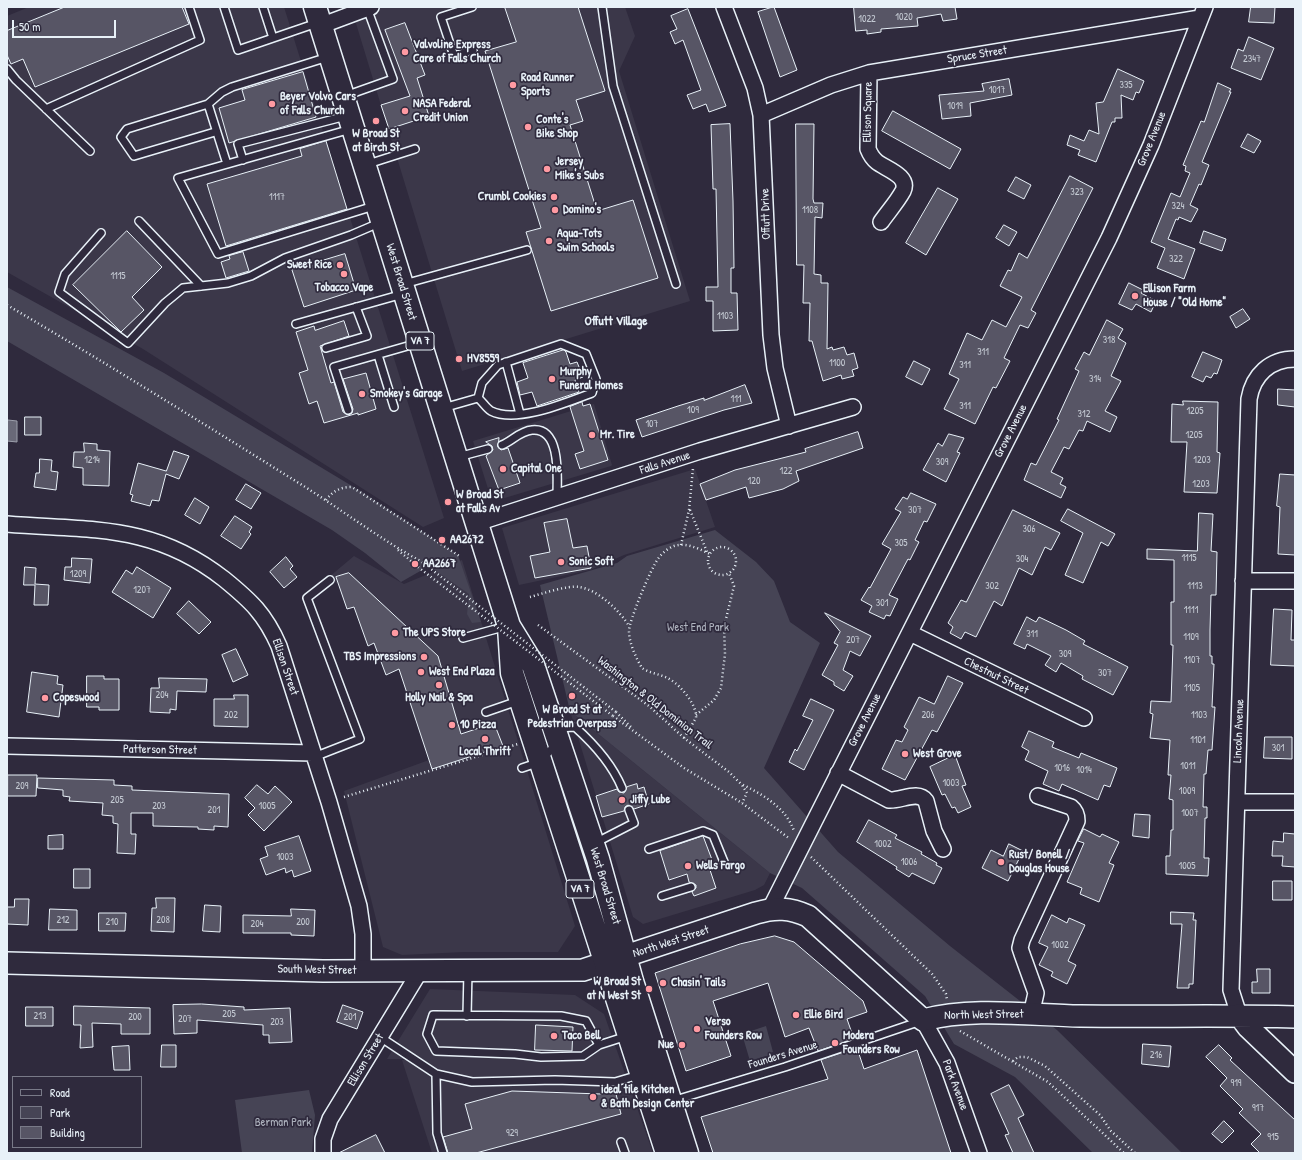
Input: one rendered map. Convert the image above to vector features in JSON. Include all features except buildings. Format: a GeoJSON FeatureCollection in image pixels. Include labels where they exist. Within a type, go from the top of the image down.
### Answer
{"type":"FeatureCollection","features":[{"type":"Feature","properties":{"kind":"main road","name":"West Broad Street"},"geometry":{"type":"LineString","coordinates":[[318,18],[509,626],[512,673],[520,700],[531,765],[605,964],[666,1153]]}},
{"type":"Feature","properties":{"kind":"main road","name":"West Broad Street"},"geometry":{"type":"LineString","coordinates":[[509,626],[533,665],[592,844],[688,1153]]}},
{"type":"Feature","properties":{"kind":"main road","name":"North West Street"},"geometry":{"type":"LineString","coordinates":[[626,957],[770,909],[786,908],[808,916],[923,1020],[950,1014],[1176,1017],[1239,1015],[1295,1017]]}},
{"type":"Feature","properties":{"kind":"main road","name":"South West Street"},"geometry":{"type":"LineString","coordinates":[[7,963],[363,971],[583,970],[626,957]]}},
{"type":"Feature","properties":{"kind":"main road","name":"Lincoln Avenue"},"geometry":{"type":"LineString","coordinates":[[1239,1015],[1248,1027],[1295,1072]]}},
{"type":"Feature","properties":{"kind":"street","name":"Offutt Drive"},"geometry":{"type":"LineString","coordinates":[[724,7],[755,88],[761,115],[771,334],[775,368],[789,426]]}},
{"type":"Feature","properties":{"kind":"street"},"geometry":{"type":"LineString","coordinates":[[318,18],[369,8]]}},
{"type":"Feature","properties":{"kind":"street","name":"Spruce Street"},"geometry":{"type":"LineString","coordinates":[[761,115],[831,85],[868,73],[1203,12]]}},
{"type":"Feature","properties":{"kind":"street","name":"Grove Avenue"},"geometry":{"type":"LineString","coordinates":[[800,847],[910,634],[1124,205],[1158,126],[1203,12]]}},
{"type":"Feature","properties":{"kind":"street","name":"Ellison Square"},"geometry":{"type":"LineString","coordinates":[[868,73],[868,149],[871,157],[900,176],[903,180],[904,188],[881,222]]}},
{"type":"Feature","properties":{"kind":"street","name":"Lincoln Avenue"},"geometry":{"type":"LineString","coordinates":[[1239,1015],[1231,990],[1248,399],[1255,379],[1262,370],[1274,362],[1286,359],[1295,359]]}},
{"type":"Feature","properties":{"kind":"street","name":"Falls Avenue"},"geometry":{"type":"LineString","coordinates":[[477,523],[694,453],[853,407]]}},
{"type":"Feature","properties":{"kind":"street","name":"Ellison Street"},"geometry":{"type":"LineString","coordinates":[[7,524],[91,528],[147,538],[168,545],[214,571],[244,595],[258,609],[271,627],[280,646],[329,802],[359,906],[363,934],[363,971]]}},
{"type":"Feature","properties":{"kind":"street"},"geometry":{"type":"LineString","coordinates":[[1243,581],[1295,581]]}},
{"type":"Feature","properties":{"kind":"street","name":"Chestnut Street"},"geometry":{"type":"LineString","coordinates":[[910,634],[1084,718]]}},
{"type":"Feature","properties":{"kind":"street","name":"Patterson Street"},"geometry":{"type":"LineString","coordinates":[[7,746],[313,755]]}},
{"type":"Feature","properties":{"kind":"street"},"geometry":{"type":"LineString","coordinates":[[838,773],[889,800],[918,796],[924,798],[934,831],[944,849]]}},
{"type":"Feature","properties":{"kind":"street"},"geometry":{"type":"LineString","coordinates":[[1031,1015],[1036,993],[1020,948],[1022,940],[1077,822],[1075,810],[1071,807],[1038,796]]}},
{"type":"Feature","properties":{"kind":"street"},"geometry":{"type":"LineString","coordinates":[[1237,802],[1295,802]]}},
{"type":"Feature","properties":{"kind":"street"},"geometry":{"type":"LineString","coordinates":[[770,909],[800,847]]}},
{"type":"Feature","properties":{"kind":"street","name":"Ellison Street"},"geometry":{"type":"LineString","coordinates":[[323,1153],[323,1139],[326,1126],[420,971]]}},
{"type":"Feature","properties":{"kind":"street","name":"Park Avenue"},"geometry":{"type":"LineString","coordinates":[[923,1020],[948,1063],[979,1153]]}},
{"type":"Feature","properties":{"kind":"lane"},"geometry":{"type":"LineString","coordinates":[[46,109],[200,40],[189,7]]}},
{"type":"Feature","properties":{"kind":"lane"},"geometry":{"type":"LineString","coordinates":[[224,7],[238,50],[273,38],[318,18]]}},
{"type":"Feature","properties":{"kind":"lane"},"geometry":{"type":"LineString","coordinates":[[263,7],[273,38]]}},
{"type":"Feature","properties":{"kind":"lane"},"geometry":{"type":"LineString","coordinates":[[472,7],[441,17],[454,56],[473,50]]}},
{"type":"Feature","properties":{"kind":"lane"},"geometry":{"type":"LineString","coordinates":[[602,7],[612,86],[676,284]]}},
{"type":"Feature","properties":{"kind":"lane"},"geometry":{"type":"LineString","coordinates":[[369,8],[393,79],[348,114],[244,160],[178,178],[218,254],[324,222],[380,213]]}},
{"type":"Feature","properties":{"kind":"lane"},"geometry":{"type":"LineString","coordinates":[[215,132],[134,156],[121,137],[127,129],[208,104],[222,92],[232,87],[330,56]]}},
{"type":"Feature","properties":{"kind":"lane"},"geometry":{"type":"LineString","coordinates":[[7,69],[16,80],[90,151]]}},
{"type":"Feature","properties":{"kind":"lane"},"geometry":{"type":"LineString","coordinates":[[208,104],[215,132],[228,164]]}},
{"type":"Feature","properties":{"kind":"lane"},"geometry":{"type":"LineString","coordinates":[[244,160],[238,144],[348,114]]}},
{"type":"Feature","properties":{"kind":"lane"},"geometry":{"type":"LineString","coordinates":[[364,165],[415,149]]}},
{"type":"Feature","properties":{"kind":"lane"},"geometry":{"type":"LineString","coordinates":[[101,233],[65,274],[59,292],[128,343],[165,303],[183,288],[228,284],[251,276],[284,258],[351,235],[380,213]]}},
{"type":"Feature","properties":{"kind":"lane"},"geometry":{"type":"LineString","coordinates":[[138,222],[201,286]]}},
{"type":"Feature","properties":{"kind":"lane"},"geometry":{"type":"LineString","coordinates":[[296,324],[356,307],[404,289],[527,250]]}},
{"type":"Feature","properties":{"kind":"lane"},"geometry":{"type":"LineString","coordinates":[[326,348],[367,336],[356,307]]}},
{"type":"Feature","properties":{"kind":"lane"},"geometry":{"type":"LineString","coordinates":[[348,410],[334,367],[420,343]]}},
{"type":"Feature","properties":{"kind":"lane"},"geometry":{"type":"LineString","coordinates":[[561,344],[576,348],[586,354],[596,379],[592,393],[535,413],[508,414],[490,411],[478,398],[482,383],[498,365],[561,344]]}},
{"type":"Feature","properties":{"kind":"lane"},"geometry":{"type":"LineString","coordinates":[[378,355],[394,407]]}},
{"type":"Feature","properties":{"kind":"lane"},"geometry":{"type":"LineString","coordinates":[[506,362],[520,414]]}},
{"type":"Feature","properties":{"kind":"lane"},"geometry":{"type":"LineString","coordinates":[[441,409],[478,398]]}},
{"type":"Feature","properties":{"kind":"lane"},"geometry":{"type":"LineString","coordinates":[[502,445],[512,440],[517,435],[531,430],[540,431],[549,437],[556,454],[558,467],[557,497]]}},
{"type":"Feature","properties":{"kind":"lane"},"geometry":{"type":"LineString","coordinates":[[457,457],[488,449]]}},
{"type":"Feature","properties":{"kind":"lane"},"geometry":{"type":"LineString","coordinates":[[313,755],[360,739],[307,598],[330,580]]}},
{"type":"Feature","properties":{"kind":"lane"},"geometry":{"type":"LineString","coordinates":[[463,638],[509,626]]}},
{"type":"Feature","properties":{"kind":"lane"},"geometry":{"type":"LineString","coordinates":[[486,712],[520,700]]}},
{"type":"Feature","properties":{"kind":"lane"},"geometry":{"type":"LineString","coordinates":[[531,765],[556,734],[574,727],[589,740],[618,778],[622,788]]}},
{"type":"Feature","properties":{"kind":"lane"},"geometry":{"type":"LineString","coordinates":[[592,844],[634,823],[629,810]]}},
{"type":"Feature","properties":{"kind":"lane"},"geometry":{"type":"LineString","coordinates":[[648,849],[703,831],[713,835],[724,862]]}},
{"type":"Feature","properties":{"kind":"lane"},"geometry":{"type":"LineString","coordinates":[[662,896],[691,887]]}},
{"type":"Feature","properties":{"kind":"lane"},"geometry":{"type":"LineString","coordinates":[[467,1016],[468,971]]}},
{"type":"Feature","properties":{"kind":"lane"},"geometry":{"type":"LineString","coordinates":[[599,1045],[586,1021],[561,1016],[434,1015],[427,1034],[436,1051],[453,1053],[502,1053],[541,1057],[583,1056],[599,1045],[629,1035]]}},
{"type":"Feature","properties":{"kind":"lane","name":"Founders Avenue"},"geometry":{"type":"LineString","coordinates":[[672,1101],[785,1067],[923,1020]]}},
{"type":"Feature","properties":{"kind":"lane"},"geometry":{"type":"LineString","coordinates":[[380,1037],[436,1074],[472,1082],[555,1080],[615,1082],[641,1075]]}},
{"type":"Feature","properties":{"kind":"lane"},"geometry":{"type":"LineString","coordinates":[[436,1074],[437,1133],[443,1153]]}},
{"type":"Feature","properties":{"kind":"lane"},"geometry":{"type":"LineString","coordinates":[[621,1142],[625,1153]]}},
{"type":"Feature","properties":{"kind":"path"},"geometry":{"type":"LineString","coordinates":[[7,305],[126,375],[326,500],[393,546],[418,567],[636,732],[616,712],[422,562],[393,546]]}},
{"type":"Feature","properties":{"kind":"path"},"geometry":{"type":"LineString","coordinates":[[681,545],[689,510],[694,453]]}},
{"type":"Feature","properties":{"kind":"path"},"geometry":{"type":"LineString","coordinates":[[326,500],[332,492],[343,487],[352,487],[461,556]]}},
{"type":"Feature","properties":{"kind":"path"},"geometry":{"type":"LineString","coordinates":[[689,510],[699,529],[708,553],[708,562],[712,570],[720,575],[729,573],[733,570],[737,562],[731,549],[722,546],[708,553]]}},
{"type":"Feature","properties":{"kind":"path"},"geometry":{"type":"LineString","coordinates":[[629,627],[649,576],[658,559],[667,550],[681,545],[693,547],[708,553]]}},
{"type":"Feature","properties":{"kind":"path"},"geometry":{"type":"LineString","coordinates":[[684,738],[694,723],[696,715],[714,700],[721,688],[725,654],[724,627],[734,586],[729,573]]}},
{"type":"Feature","properties":{"kind":"path"},"geometry":{"type":"LineString","coordinates":[[530,597],[579,587],[594,594],[611,605],[629,627],[632,646],[642,668],[671,679],[677,684],[684,692],[696,715]]}},
{"type":"Feature","properties":{"kind":"path","name":"Washington & Old Dominion Trail"},"geometry":{"type":"LineString","coordinates":[[538,625],[649,706],[684,738],[729,772],[742,785],[757,792],[781,810],[792,827],[800,847]]}},
{"type":"Feature","properties":{"kind":"path"},"geometry":{"type":"LineString","coordinates":[[344,796],[520,744]]}},
{"type":"Feature","properties":{"kind":"path"},"geometry":{"type":"LineString","coordinates":[[742,785],[747,793],[742,803]]}},
{"type":"Feature","properties":{"kind":"path"},"geometry":{"type":"LineString","coordinates":[[961,1031],[1048,1082],[1124,1153]]}},
{"type":"Feature","properties":{"kind":"path"},"geometry":{"type":"LineString","coordinates":[[1013,1061],[1018,1057],[1027,1057],[1045,1066],[1100,1115],[1111,1131],[1135,1153]]}},
{"type":"Feature","properties":{"kind":"shaded area"},"geometry":{"type":"Polygon","coordinates":[[[29,7],[284,7],[444,518],[423,527],[143,349],[7,272],[7,16],[29,7]]]}},
{"type":"Feature","properties":{"kind":"shaded area"},"geometry":{"type":"Polygon","coordinates":[[[351,7],[625,7],[635,36],[619,71],[690,301],[462,371],[351,7]]]}},
{"type":"Feature","properties":{"kind":"shaded area"},"geometry":{"type":"Polygon","coordinates":[[[594,404],[612,465],[611,466],[498,500],[490,495],[473,441],[594,404]]]}},
{"type":"Feature","properties":{"kind":"shaded area"},"geometry":{"type":"Polygon","coordinates":[[[695,469],[715,527],[624,555],[590,570],[519,585],[502,528],[695,469]]]}},
{"type":"Feature","properties":{"kind":"shaded area"},"geometry":{"type":"Polygon","coordinates":[[[354,556],[404,584],[462,560],[575,926],[558,952],[464,952],[402,955],[383,947],[344,791],[429,760],[401,671],[352,596],[329,577],[354,556]]]}},
{"type":"Feature","properties":{"kind":"shaded area"},"geometry":{"type":"Polygon","coordinates":[[[570,711],[770,873],[764,885],[755,890],[643,924],[633,917],[570,711]]]}},
{"type":"Feature","properties":{"kind":"shaded area"},"geometry":{"type":"Polygon","coordinates":[[[430,989],[575,995],[604,1014],[653,1153],[432,1153],[402,1060],[412,1059],[387,1059],[430,989]]]}},
{"type":"Feature","properties":{"kind":"green space"},"geometry":{"type":"Polygon","coordinates":[[[7,287],[164,373],[362,492],[458,555],[481,622],[472,623],[467,614],[469,594],[429,566],[401,582],[365,553],[332,530],[7,341],[7,287]]]}},
{"type":"Feature","properties":{"kind":"green space","name":"West End Park"},"geometry":{"type":"Polygon","coordinates":[[[715,530],[756,562],[774,581],[790,622],[820,643],[764,768],[838,852],[950,946],[1057,1030],[1182,1153],[1093,1153],[1015,1077],[954,1044],[925,996],[802,888],[770,873],[570,711],[540,585],[617,563],[627,556],[715,530]]]}},
{"type":"Feature","properties":{"kind":"green space"},"geometry":{"type":"Polygon","coordinates":[[[766,1026],[773,1052],[770,1053],[770,1055],[750,1061],[742,1034],[766,1026]]]}},
{"type":"Feature","properties":{"kind":"green space","name":"Berman Park"},"geometry":{"type":"Polygon","coordinates":[[[309,1090],[315,1115],[312,1153],[242,1153],[235,1100],[309,1090]]]}},
{"type":"Feature","properties":{"kind":"water"},"geometry":{"type":"Polygon","coordinates":[[[8,420],[17,421],[17,442],[7,441],[8,420]]]}},
{"type":"Feature","properties":{"kind":"place","name":"Valvoline Express Care of Falls Church"},"geometry":{"type":"Point","coordinates":[405,52]}},
{"type":"Feature","properties":{"kind":"place","name":"Road Runner Sports"},"geometry":{"type":"Point","coordinates":[513,85]}},
{"type":"Feature","properties":{"kind":"place","name":"Beyer Volvo Cars of Falls Church"},"geometry":{"type":"Point","coordinates":[272,104]}},
{"type":"Feature","properties":{"kind":"place","name":"NASA Federal Credit Union"},"geometry":{"type":"Point","coordinates":[405,111]}},
{"type":"Feature","properties":{"kind":"place","name":"W Broad St at Birch St"},"geometry":{"type":"Point","coordinates":[376,121]}},
{"type":"Feature","properties":{"kind":"place","name":"Conte's Bike Shop"},"geometry":{"type":"Point","coordinates":[528,127]}},
{"type":"Feature","properties":{"kind":"place","name":"Jersey Mike's Subs"},"geometry":{"type":"Point","coordinates":[547,169]}},
{"type":"Feature","properties":{"kind":"place","name":"Crumbl Cookies"},"geometry":{"type":"Point","coordinates":[554,197]}},
{"type":"Feature","properties":{"kind":"place","name":"Domino's"},"geometry":{"type":"Point","coordinates":[555,210]}},
{"type":"Feature","properties":{"kind":"place","name":"Aqua-Tots Swim Schools"},"geometry":{"type":"Point","coordinates":[549,241]}},
{"type":"Feature","properties":{"kind":"place","name":"Sweet Rice"},"geometry":{"type":"Point","coordinates":[340,265]}},
{"type":"Feature","properties":{"kind":"place","name":"Tobacco Vape"},"geometry":{"type":"Point","coordinates":[344,274]}},
{"type":"Feature","properties":{"kind":"place","name":"Ellison Farm House / \"Old Home\""},"geometry":{"type":"Point","coordinates":[1135,296]}},
{"type":"Feature","properties":{"kind":"place","name":"HV8559"},"geometry":{"type":"Point","coordinates":[459,359]}},
{"type":"Feature","properties":{"kind":"place","name":"Murphy Funeral Homes"},"geometry":{"type":"Point","coordinates":[552,379]}},
{"type":"Feature","properties":{"kind":"place","name":"Smokey's Garage"},"geometry":{"type":"Point","coordinates":[362,394]}},
{"type":"Feature","properties":{"kind":"place","name":"Mr. Tire"},"geometry":{"type":"Point","coordinates":[592,435]}},
{"type":"Feature","properties":{"kind":"place","name":"Capital One"},"geometry":{"type":"Point","coordinates":[503,469]}},
{"type":"Feature","properties":{"kind":"place","name":"W Broad St at Falls Av"},"geometry":{"type":"Point","coordinates":[448,502]}},
{"type":"Feature","properties":{"kind":"place","name":"AA2672"},"geometry":{"type":"Point","coordinates":[442,540]}},
{"type":"Feature","properties":{"kind":"place","name":"Sonic Soft"},"geometry":{"type":"Point","coordinates":[561,562]}},
{"type":"Feature","properties":{"kind":"place","name":"AA2667"},"geometry":{"type":"Point","coordinates":[415,564]}},
{"type":"Feature","properties":{"kind":"place","name":"The UPS Store"},"geometry":{"type":"Point","coordinates":[395,633]}},
{"type":"Feature","properties":{"kind":"place","name":"TBS Impressions"},"geometry":{"type":"Point","coordinates":[424,657]}},
{"type":"Feature","properties":{"kind":"place","name":"West End Plaza"},"geometry":{"type":"Point","coordinates":[421,672]}},
{"type":"Feature","properties":{"kind":"place","name":"Holly Nail & Spa"},"geometry":{"type":"Point","coordinates":[439,685]}},
{"type":"Feature","properties":{"kind":"place","name":"W Broad St at Pedestrian Overpass"},"geometry":{"type":"Point","coordinates":[572,696]}},
{"type":"Feature","properties":{"kind":"place","name":"Copeswood"},"geometry":{"type":"Point","coordinates":[45,698]}},
{"type":"Feature","properties":{"kind":"place","name":"10 Pizza"},"geometry":{"type":"Point","coordinates":[452,725]}},
{"type":"Feature","properties":{"kind":"place","name":"Local Thrift"},"geometry":{"type":"Point","coordinates":[485,739]}},
{"type":"Feature","properties":{"kind":"place","name":"West Grove"},"geometry":{"type":"Point","coordinates":[905,754]}},
{"type":"Feature","properties":{"kind":"place","name":"Jiffy Lube"},"geometry":{"type":"Point","coordinates":[622,800]}},
{"type":"Feature","properties":{"kind":"place","name":"Rust/ Bonell / Douglas House"},"geometry":{"type":"Point","coordinates":[1001,862]}},
{"type":"Feature","properties":{"kind":"place","name":"Wells Fargo"},"geometry":{"type":"Point","coordinates":[688,866]}},
{"type":"Feature","properties":{"kind":"place","name":"Chasin' Tails"},"geometry":{"type":"Point","coordinates":[663,983]}},
{"type":"Feature","properties":{"kind":"place","name":"W Broad St at N West St"},"geometry":{"type":"Point","coordinates":[649,989]}},
{"type":"Feature","properties":{"kind":"place","name":"Ellie Bird"},"geometry":{"type":"Point","coordinates":[796,1015]}},
{"type":"Feature","properties":{"kind":"place","name":"Verso Founders Row"},"geometry":{"type":"Point","coordinates":[697,1029]}},
{"type":"Feature","properties":{"kind":"place","name":"Taco Bell"},"geometry":{"type":"Point","coordinates":[554,1036]}},
{"type":"Feature","properties":{"kind":"place","name":"Modera Founders Row"},"geometry":{"type":"Point","coordinates":[835,1043]}},
{"type":"Feature","properties":{"kind":"place","name":"Nue"},"geometry":{"type":"Point","coordinates":[682,1045]}},
{"type":"Feature","properties":{"kind":"place","name":"ideal tile Kitchen & Bath Design Center"},"geometry":{"type":"Point","coordinates":[593,1097]}},
{"type":"Feature","properties":{"kind":"district","name":"Offutt Village"},"geometry":{"type":"Point","coordinates":[616,322]}}]}
